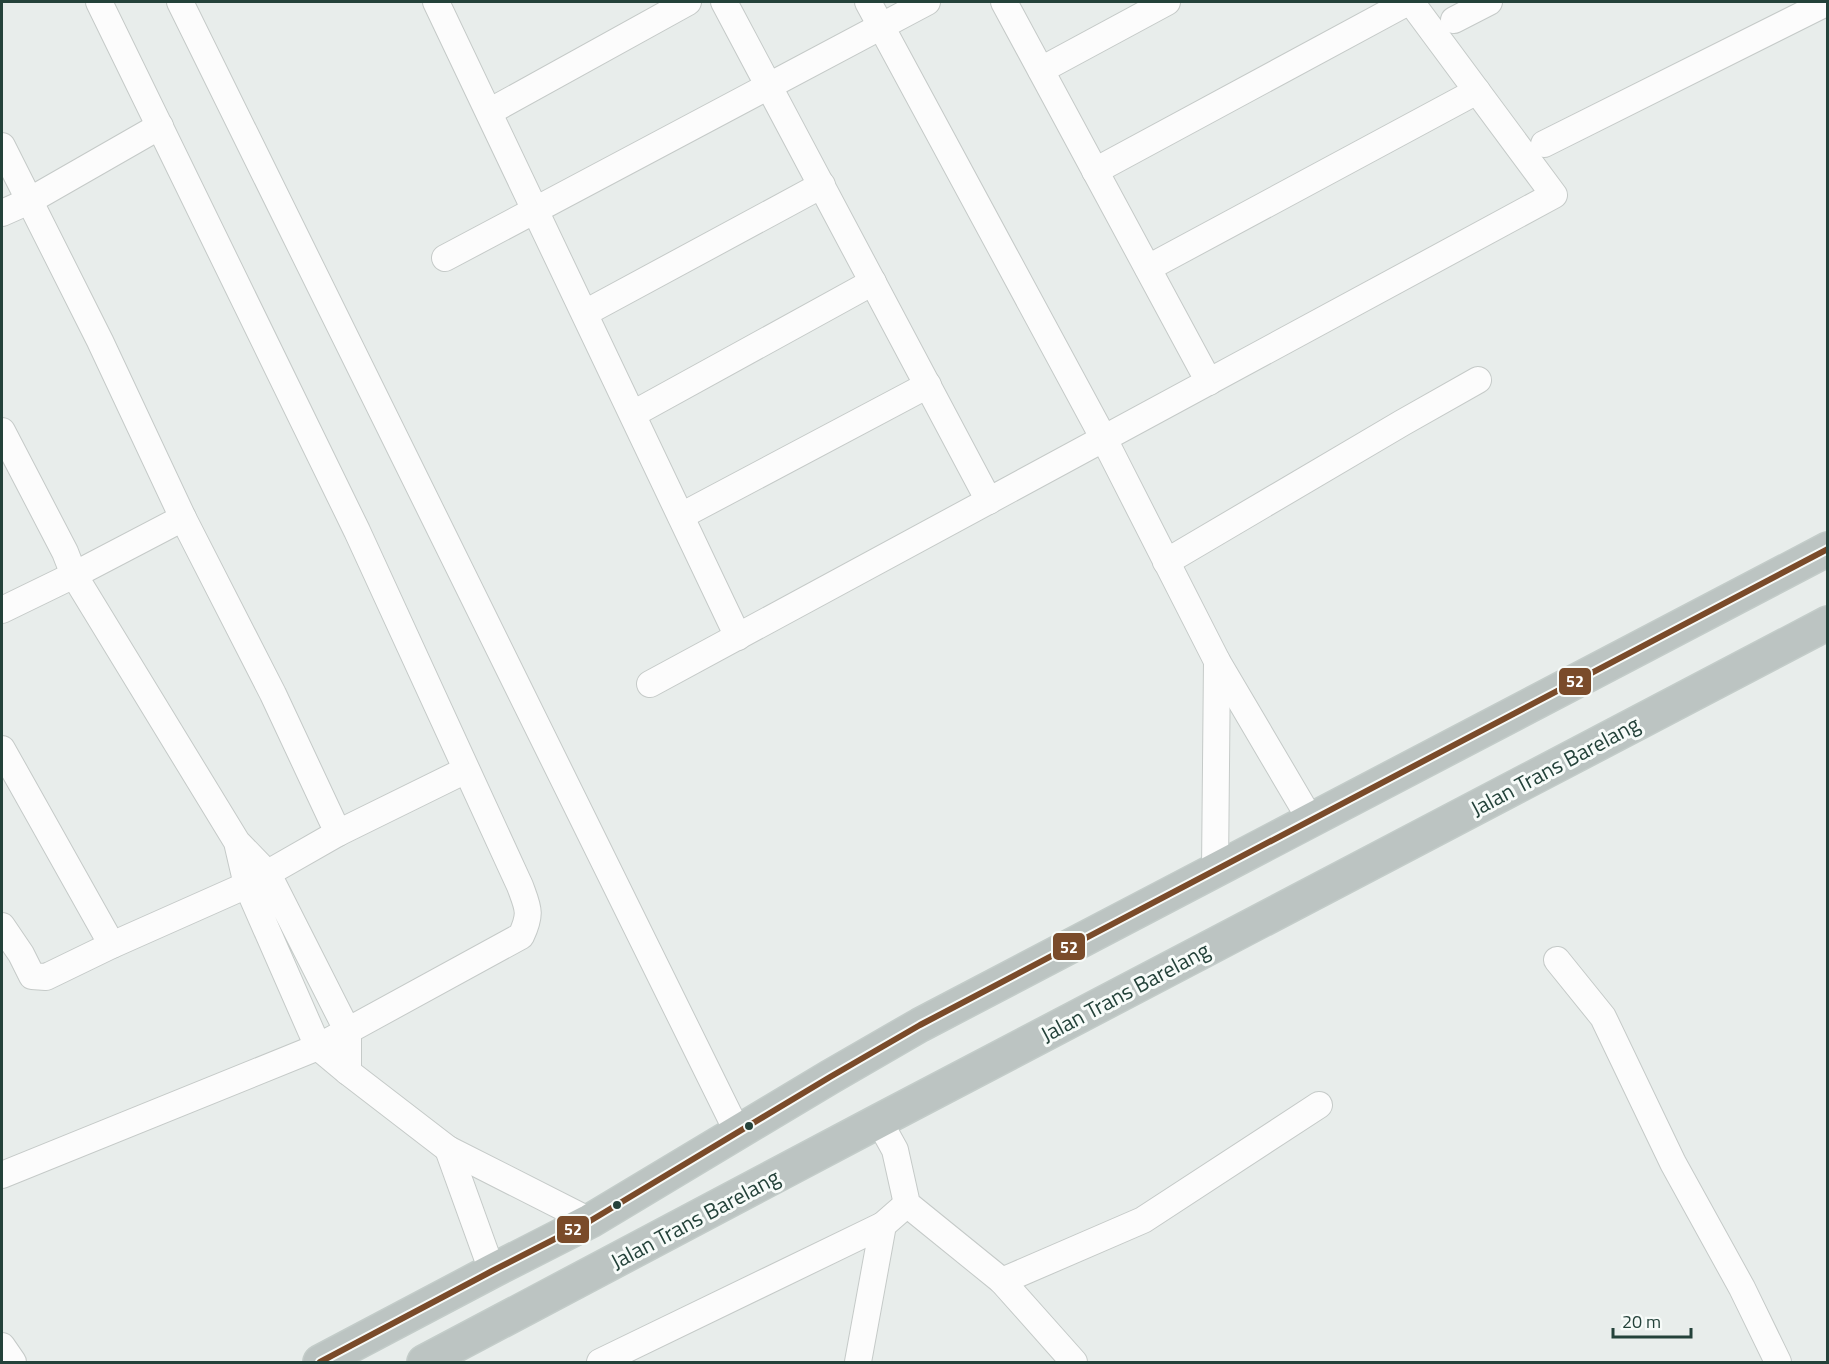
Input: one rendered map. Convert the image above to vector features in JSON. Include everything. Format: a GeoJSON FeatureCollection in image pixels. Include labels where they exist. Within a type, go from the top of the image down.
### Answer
{"type":"FeatureCollection","features":[{"type":"Feature","properties":{"kind":"highway"},"geometry":{"type":"LineString","coordinates":[[320,1362],[590,1221],[920,1025],[1827,549]]}},
{"type":"Feature","properties":{"kind":"highway","name":"Jalan Trans Barelang"},"geometry":{"type":"LineString","coordinates":[[424,1362],[1827,623]]}},
{"type":"Feature","properties":{"kind":"street"},"geometry":{"type":"LineString","coordinates":[[2,1175],[318,1047],[348,1032],[521,936],[528,922],[529,910],[357,531],[99,2]]}},
{"type":"Feature","properties":{"kind":"street"},"geometry":{"type":"LineString","coordinates":[[180,2],[738,1133]]}},
{"type":"Feature","properties":{"kind":"street"},"geometry":{"type":"LineString","coordinates":[[489,112],[688,2]]}},
{"type":"Feature","properties":{"kind":"street"},"geometry":{"type":"LineString","coordinates":[[724,2],[989,501]]}},
{"type":"Feature","properties":{"kind":"street"},"geometry":{"type":"LineString","coordinates":[[868,2],[1104,438],[1217,661],[1310,819]]}},
{"type":"Feature","properties":{"kind":"street"},"geometry":{"type":"LineString","coordinates":[[445,258],[927,2]]}},
{"type":"Feature","properties":{"kind":"street"},"geometry":{"type":"LineString","coordinates":[[1004,2],[1209,382]]}},
{"type":"Feature","properties":{"kind":"street"},"geometry":{"type":"LineString","coordinates":[[1041,70],[1167,2]]}},
{"type":"Feature","properties":{"kind":"street"},"geometry":{"type":"LineString","coordinates":[[650,684],[1554,195],[1409,2],[1095,171]]}},
{"type":"Feature","properties":{"kind":"street"},"geometry":{"type":"LineString","coordinates":[[1454,20],[1489,2]]}},
{"type":"Feature","properties":{"kind":"street"},"geometry":{"type":"LineString","coordinates":[[1544,144],[1827,2]]}},
{"type":"Feature","properties":{"kind":"street"},"geometry":{"type":"LineString","coordinates":[[446,5],[489,112],[738,637]]}},
{"type":"Feature","properties":{"kind":"street"},"geometry":{"type":"LineString","coordinates":[[1148,268],[1477,91]]}},
{"type":"Feature","properties":{"kind":"street"},"geometry":{"type":"LineString","coordinates":[[2,213],[29,201],[160,126]]}},
{"type":"Feature","properties":{"kind":"street"},"geometry":{"type":"LineString","coordinates":[[2,146],[100,341],[183,518],[273,694],[338,833]]}},
{"type":"Feature","properties":{"kind":"street"},"geometry":{"type":"LineString","coordinates":[[585,313],[822,185]]}},
{"type":"Feature","properties":{"kind":"street"},"geometry":{"type":"LineString","coordinates":[[633,414],[873,282]]}},
{"type":"Feature","properties":{"kind":"street"},"geometry":{"type":"LineString","coordinates":[[1166,562],[1478,380]]}},
{"type":"Feature","properties":{"kind":"street"},"geometry":{"type":"LineString","coordinates":[[681,516],[928,385]]}},
{"type":"Feature","properties":{"kind":"street"},"geometry":{"type":"LineString","coordinates":[[2,431],[65,552],[74,575],[237,842],[348,1032],[348,1072]]}},
{"type":"Feature","properties":{"kind":"street"},"geometry":{"type":"LineString","coordinates":[[2,610],[183,518]]}},
{"type":"Feature","properties":{"kind":"street"},"geometry":{"type":"LineString","coordinates":[[1215,870],[1217,661]]}},
{"type":"Feature","properties":{"kind":"street"},"geometry":{"type":"LineString","coordinates":[[2,749],[112,945]]}},
{"type":"Feature","properties":{"kind":"street"},"geometry":{"type":"LineString","coordinates":[[2,926],[33,976],[46,977],[258,880],[338,833],[466,770]]}},
{"type":"Feature","properties":{"kind":"street"},"geometry":{"type":"LineString","coordinates":[[258,880],[318,1047],[448,1149],[590,1221]]}},
{"type":"Feature","properties":{"kind":"street"},"geometry":{"type":"LineString","coordinates":[[1557,960],[1603,1017],[1673,1163],[1742,1288],[1778,1362]]}},
{"type":"Feature","properties":{"kind":"street"},"geometry":{"type":"LineString","coordinates":[[1002,1281],[1143,1220],[1319,1105]]}},
{"type":"Feature","properties":{"kind":"street"},"geometry":{"type":"LineString","coordinates":[[879,1121],[895,1150],[907,1204],[1002,1281],[1074,1362]]}},
{"type":"Feature","properties":{"kind":"street"},"geometry":{"type":"LineString","coordinates":[[448,1149],[492,1271]]}},
{"type":"Feature","properties":{"kind":"street"},"geometry":{"type":"LineString","coordinates":[[600,1362],[883,1225],[907,1204]]}},
{"type":"Feature","properties":{"kind":"street"},"geometry":{"type":"LineString","coordinates":[[858,1362],[883,1225]]}},
{"type":"Feature","properties":{"kind":"street"},"geometry":{"type":"LineString","coordinates":[[2,1346],[13,1362]]}},
{"type":"Feature","properties":{"kind":"transit line","name":"52"},"geometry":{"type":"LineString","coordinates":[[320,1362],[590,1221],[920,1025],[1828,549]]}}]}
